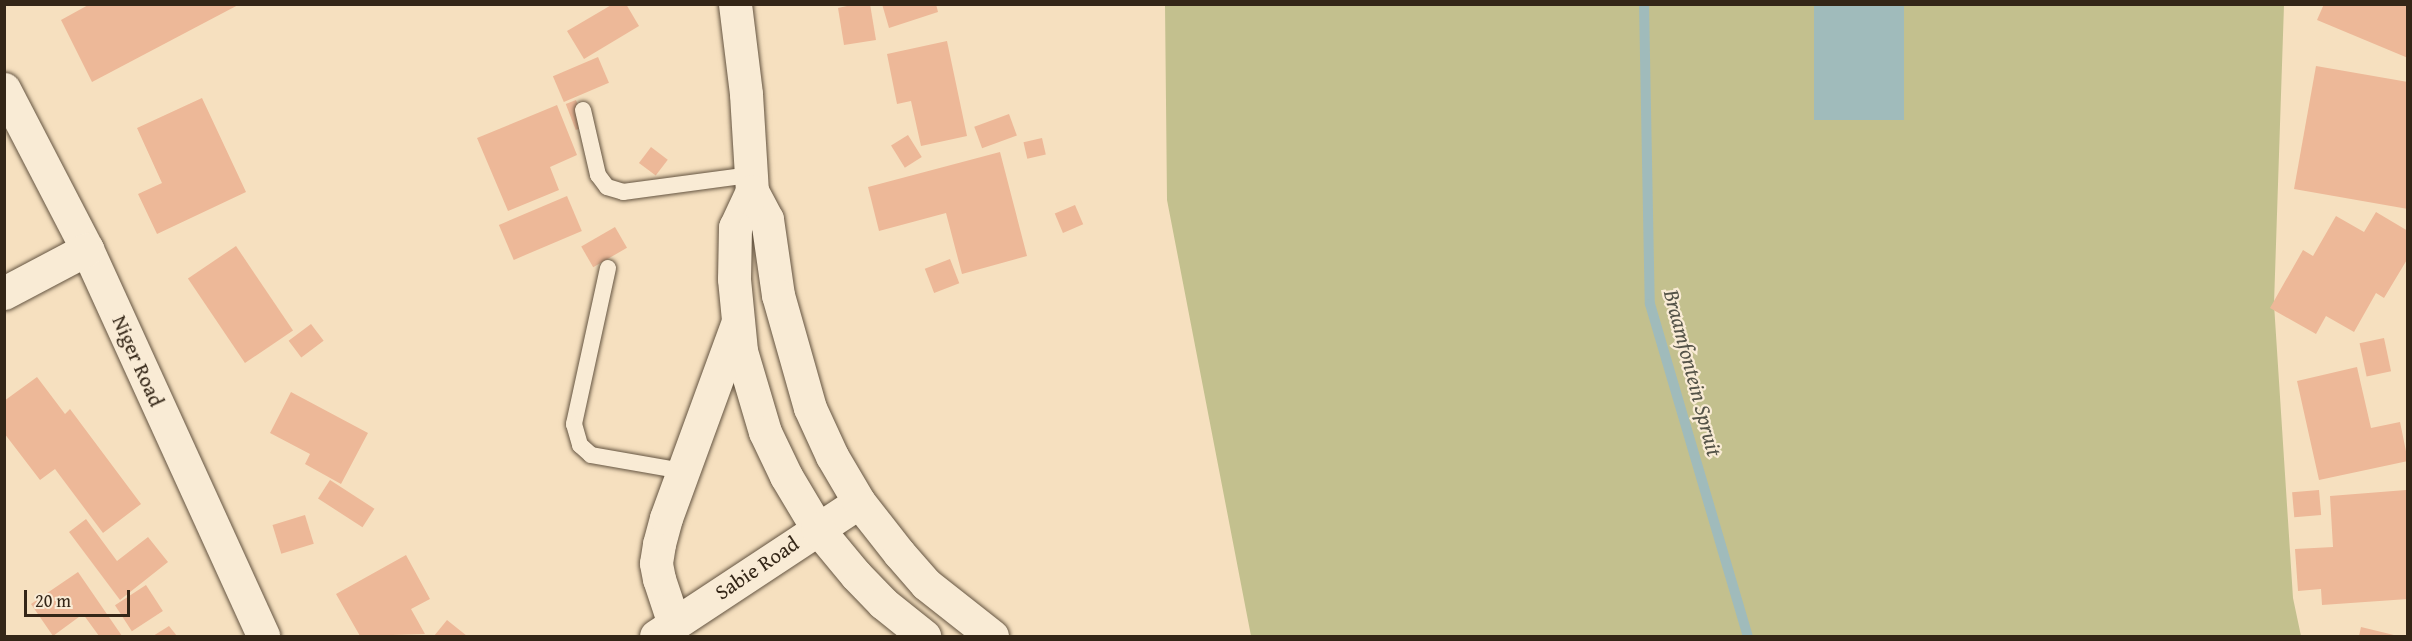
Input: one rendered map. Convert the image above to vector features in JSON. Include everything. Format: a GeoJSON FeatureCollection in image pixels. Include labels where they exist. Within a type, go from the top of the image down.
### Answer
{"type":"FeatureCollection","features":[{"type":"Feature","properties":{"kind":"main road"},"geometry":{"type":"LineString","coordinates":[[735,4],[746,94],[751,183],[767,219],[778,295],[810,408],[832,456],[859,502],[927,584],[992,636]]}},
{"type":"Feature","properties":{"kind":"main road","name":"Niger Road"},"geometry":{"type":"LineString","coordinates":[[4,89],[87,249],[262,636]]}},
{"type":"Feature","properties":{"kind":"main road"},"geometry":{"type":"LineString","coordinates":[[751,183],[735,227],[734,279],[738,323],[752,395],[765,432],[786,476],[817,528],[883,603],[924,636]]}},
{"type":"Feature","properties":{"kind":"main road"},"geometry":{"type":"LineString","coordinates":[[4,293],[87,249]]}},
{"type":"Feature","properties":{"kind":"main road"},"geometry":{"type":"LineString","coordinates":[[672,632],[656,563],[666,518],[738,323]]}},
{"type":"Feature","properties":{"kind":"main road","name":"Sabie Road"},"geometry":{"type":"LineString","coordinates":[[672,632],[817,528],[859,502]]}},
{"type":"Feature","properties":{"kind":"lane"},"geometry":{"type":"LineString","coordinates":[[583,110],[598,175],[607,187],[623,192],[751,183]]}},
{"type":"Feature","properties":{"kind":"lane"},"geometry":{"type":"LineString","coordinates":[[608,268],[574,424],[580,445],[591,455],[683,471]]}},
{"type":"Feature","properties":{"kind":"shaded area"},"geometry":{"type":"Polygon","coordinates":[[[1165,5],[2284,5],[2274,304],[2293,598],[2301,636],[1251,636],[1167,200],[1165,5]]]}},
{"type":"Feature","properties":{"kind":"water"},"geometry":{"type":"Polygon","coordinates":[[[1814,5],[1904,5],[1904,120],[1814,120],[1814,5]]]}},
{"type":"Feature","properties":{"kind":"building"},"geometry":{"type":"Polygon","coordinates":[[[90,4],[240,4],[92,82],[61,20],[90,4]]]}},
{"type":"Feature","properties":{"kind":"building"},"geometry":{"type":"Polygon","coordinates":[[[613,4],[626,4],[639,26],[584,59],[567,31],[613,4]]]}},
{"type":"Feature","properties":{"kind":"building"},"geometry":{"type":"Polygon","coordinates":[[[870,4],[876,40],[844,45],[838,8],[870,4]]]}},
{"type":"Feature","properties":{"kind":"building"},"geometry":{"type":"Polygon","coordinates":[[[882,4],[936,4],[938,12],[889,28],[882,4]]]}},
{"type":"Feature","properties":{"kind":"building"},"geometry":{"type":"Polygon","coordinates":[[[2324,4],[2408,4],[2408,58],[2317,20],[2324,4]]]}},
{"type":"Feature","properties":{"kind":"building"},"geometry":{"type":"Polygon","coordinates":[[[947,41],[967,136],[921,146],[911,101],[897,104],[887,54],[947,41]]]}},
{"type":"Feature","properties":{"kind":"building"},"geometry":{"type":"Polygon","coordinates":[[[598,57],[609,83],[564,102],[553,76],[598,57]]]}},
{"type":"Feature","properties":{"kind":"building"},"geometry":{"type":"Polygon","coordinates":[[[2316,66],[2408,82],[2408,209],[2294,189],[2316,66]]]}},
{"type":"Feature","properties":{"kind":"building"},"geometry":{"type":"Polygon","coordinates":[[[202,98],[246,192],[157,234],[138,194],[162,183],[137,128],[202,98]]]}},
{"type":"Feature","properties":{"kind":"building"},"geometry":{"type":"Polygon","coordinates":[[[576,100],[586,126],[576,130],[566,104],[576,100]]]}},
{"type":"Feature","properties":{"kind":"building"},"geometry":{"type":"Polygon","coordinates":[[[557,105],[577,155],[550,167],[559,190],[508,211],[477,138],[557,105]]]}},
{"type":"Feature","properties":{"kind":"building"},"geometry":{"type":"Polygon","coordinates":[[[1009,114],[1017,136],[982,148],[974,127],[1009,114]]]}},
{"type":"Feature","properties":{"kind":"building"},"geometry":{"type":"Polygon","coordinates":[[[908,135],[922,157],[905,168],[891,146],[908,135]]]}},
{"type":"Feature","properties":{"kind":"building"},"geometry":{"type":"Polygon","coordinates":[[[1042,138],[1046,155],[1027,159],[1023,142],[1042,138]]]}},
{"type":"Feature","properties":{"kind":"building"},"geometry":{"type":"Polygon","coordinates":[[[651,147],[668,160],[656,176],[639,163],[651,147]]]}},
{"type":"Feature","properties":{"kind":"building"},"geometry":{"type":"Polygon","coordinates":[[[1000,152],[1027,256],[962,274],[946,213],[879,231],[868,187],[1000,152]]]}},
{"type":"Feature","properties":{"kind":"building"},"geometry":{"type":"Polygon","coordinates":[[[567,196],[582,231],[514,260],[499,225],[567,196]]]}},
{"type":"Feature","properties":{"kind":"building"},"geometry":{"type":"Polygon","coordinates":[[[1075,205],[1083,224],[1063,233],[1055,214],[1075,205]]]}},
{"type":"Feature","properties":{"kind":"building"},"geometry":{"type":"Polygon","coordinates":[[[2376,212],[2408,231],[2408,258],[2384,298],[2376,293],[2354,332],[2326,316],[2316,334],[2270,308],[2303,250],[2313,256],[2336,216],[2364,232],[2376,212]]]}},
{"type":"Feature","properties":{"kind":"building"},"geometry":{"type":"Polygon","coordinates":[[[615,227],[627,248],[593,267],[581,246],[615,227]]]}},
{"type":"Feature","properties":{"kind":"building"},"geometry":{"type":"Polygon","coordinates":[[[236,246],[293,331],[245,363],[188,278],[236,246]]]}},
{"type":"Feature","properties":{"kind":"building"},"geometry":{"type":"Polygon","coordinates":[[[950,259],[959,283],[934,293],[925,269],[950,259]]]}},
{"type":"Feature","properties":{"kind":"building"},"geometry":{"type":"Polygon","coordinates":[[[311,324],[324,341],[301,358],[289,341],[311,324]]]}},
{"type":"Feature","properties":{"kind":"building"},"geometry":{"type":"Polygon","coordinates":[[[2384,338],[2391,371],[2367,376],[2360,343],[2384,338]]]}},
{"type":"Feature","properties":{"kind":"building"},"geometry":{"type":"Polygon","coordinates":[[[2357,367],[2371,428],[2400,422],[2408,461],[2319,480],[2297,381],[2357,367]]]}},
{"type":"Feature","properties":{"kind":"building"},"geometry":{"type":"Polygon","coordinates":[[[37,377],[65,414],[70,409],[141,504],[103,533],[55,469],[40,480],[4,433],[4,401],[37,377]]]}},
{"type":"Feature","properties":{"kind":"building"},"geometry":{"type":"Polygon","coordinates":[[[291,392],[368,433],[341,484],[305,464],[310,454],[270,433],[291,392]]]}},
{"type":"Feature","properties":{"kind":"building"},"geometry":{"type":"Polygon","coordinates":[[[330,480],[374,509],[362,527],[318,498],[330,480]]]}},
{"type":"Feature","properties":{"kind":"building"},"geometry":{"type":"Polygon","coordinates":[[[2319,490],[2321,515],[2294,517],[2292,492],[2319,490]]]}},
{"type":"Feature","properties":{"kind":"building"},"geometry":{"type":"Polygon","coordinates":[[[2406,490],[2408,599],[2322,605],[2321,589],[2298,591],[2295,549],[2333,547],[2330,496],[2406,490]]]}},
{"type":"Feature","properties":{"kind":"building"},"geometry":{"type":"Polygon","coordinates":[[[305,515],[314,544],[281,554],[272,525],[305,515]]]}},
{"type":"Feature","properties":{"kind":"building"},"geometry":{"type":"Polygon","coordinates":[[[86,519],[117,561],[148,537],[168,562],[120,600],[69,532],[86,519]]]}},
{"type":"Feature","properties":{"kind":"building"},"geometry":{"type":"Polygon","coordinates":[[[406,555],[430,599],[411,609],[425,634],[360,636],[336,594],[406,555]]]}},
{"type":"Feature","properties":{"kind":"building"},"geometry":{"type":"Polygon","coordinates":[[[78,572],[122,636],[99,636],[83,614],[53,636],[31,604],[78,572]]]}},
{"type":"Feature","properties":{"kind":"building"},"geometry":{"type":"Polygon","coordinates":[[[146,585],[163,611],[132,631],[115,605],[146,585]]]}},
{"type":"Feature","properties":{"kind":"building"},"geometry":{"type":"Polygon","coordinates":[[[447,620],[467,636],[434,636],[447,620]]]}},
{"type":"Feature","properties":{"kind":"building"},"geometry":{"type":"Polygon","coordinates":[[[169,626],[177,636],[153,636],[169,626]]]}},
{"type":"Feature","properties":{"kind":"building"},"geometry":{"type":"Polygon","coordinates":[[[2361,627],[2398,636],[2359,636],[2361,627]]]}},
{"type":"Feature","properties":{"kind":"waterway","name":"Braamfontein Spruit"},"geometry":{"type":"LineString","coordinates":[[1644,4],[1650,304],[1748,636]]}}]}
